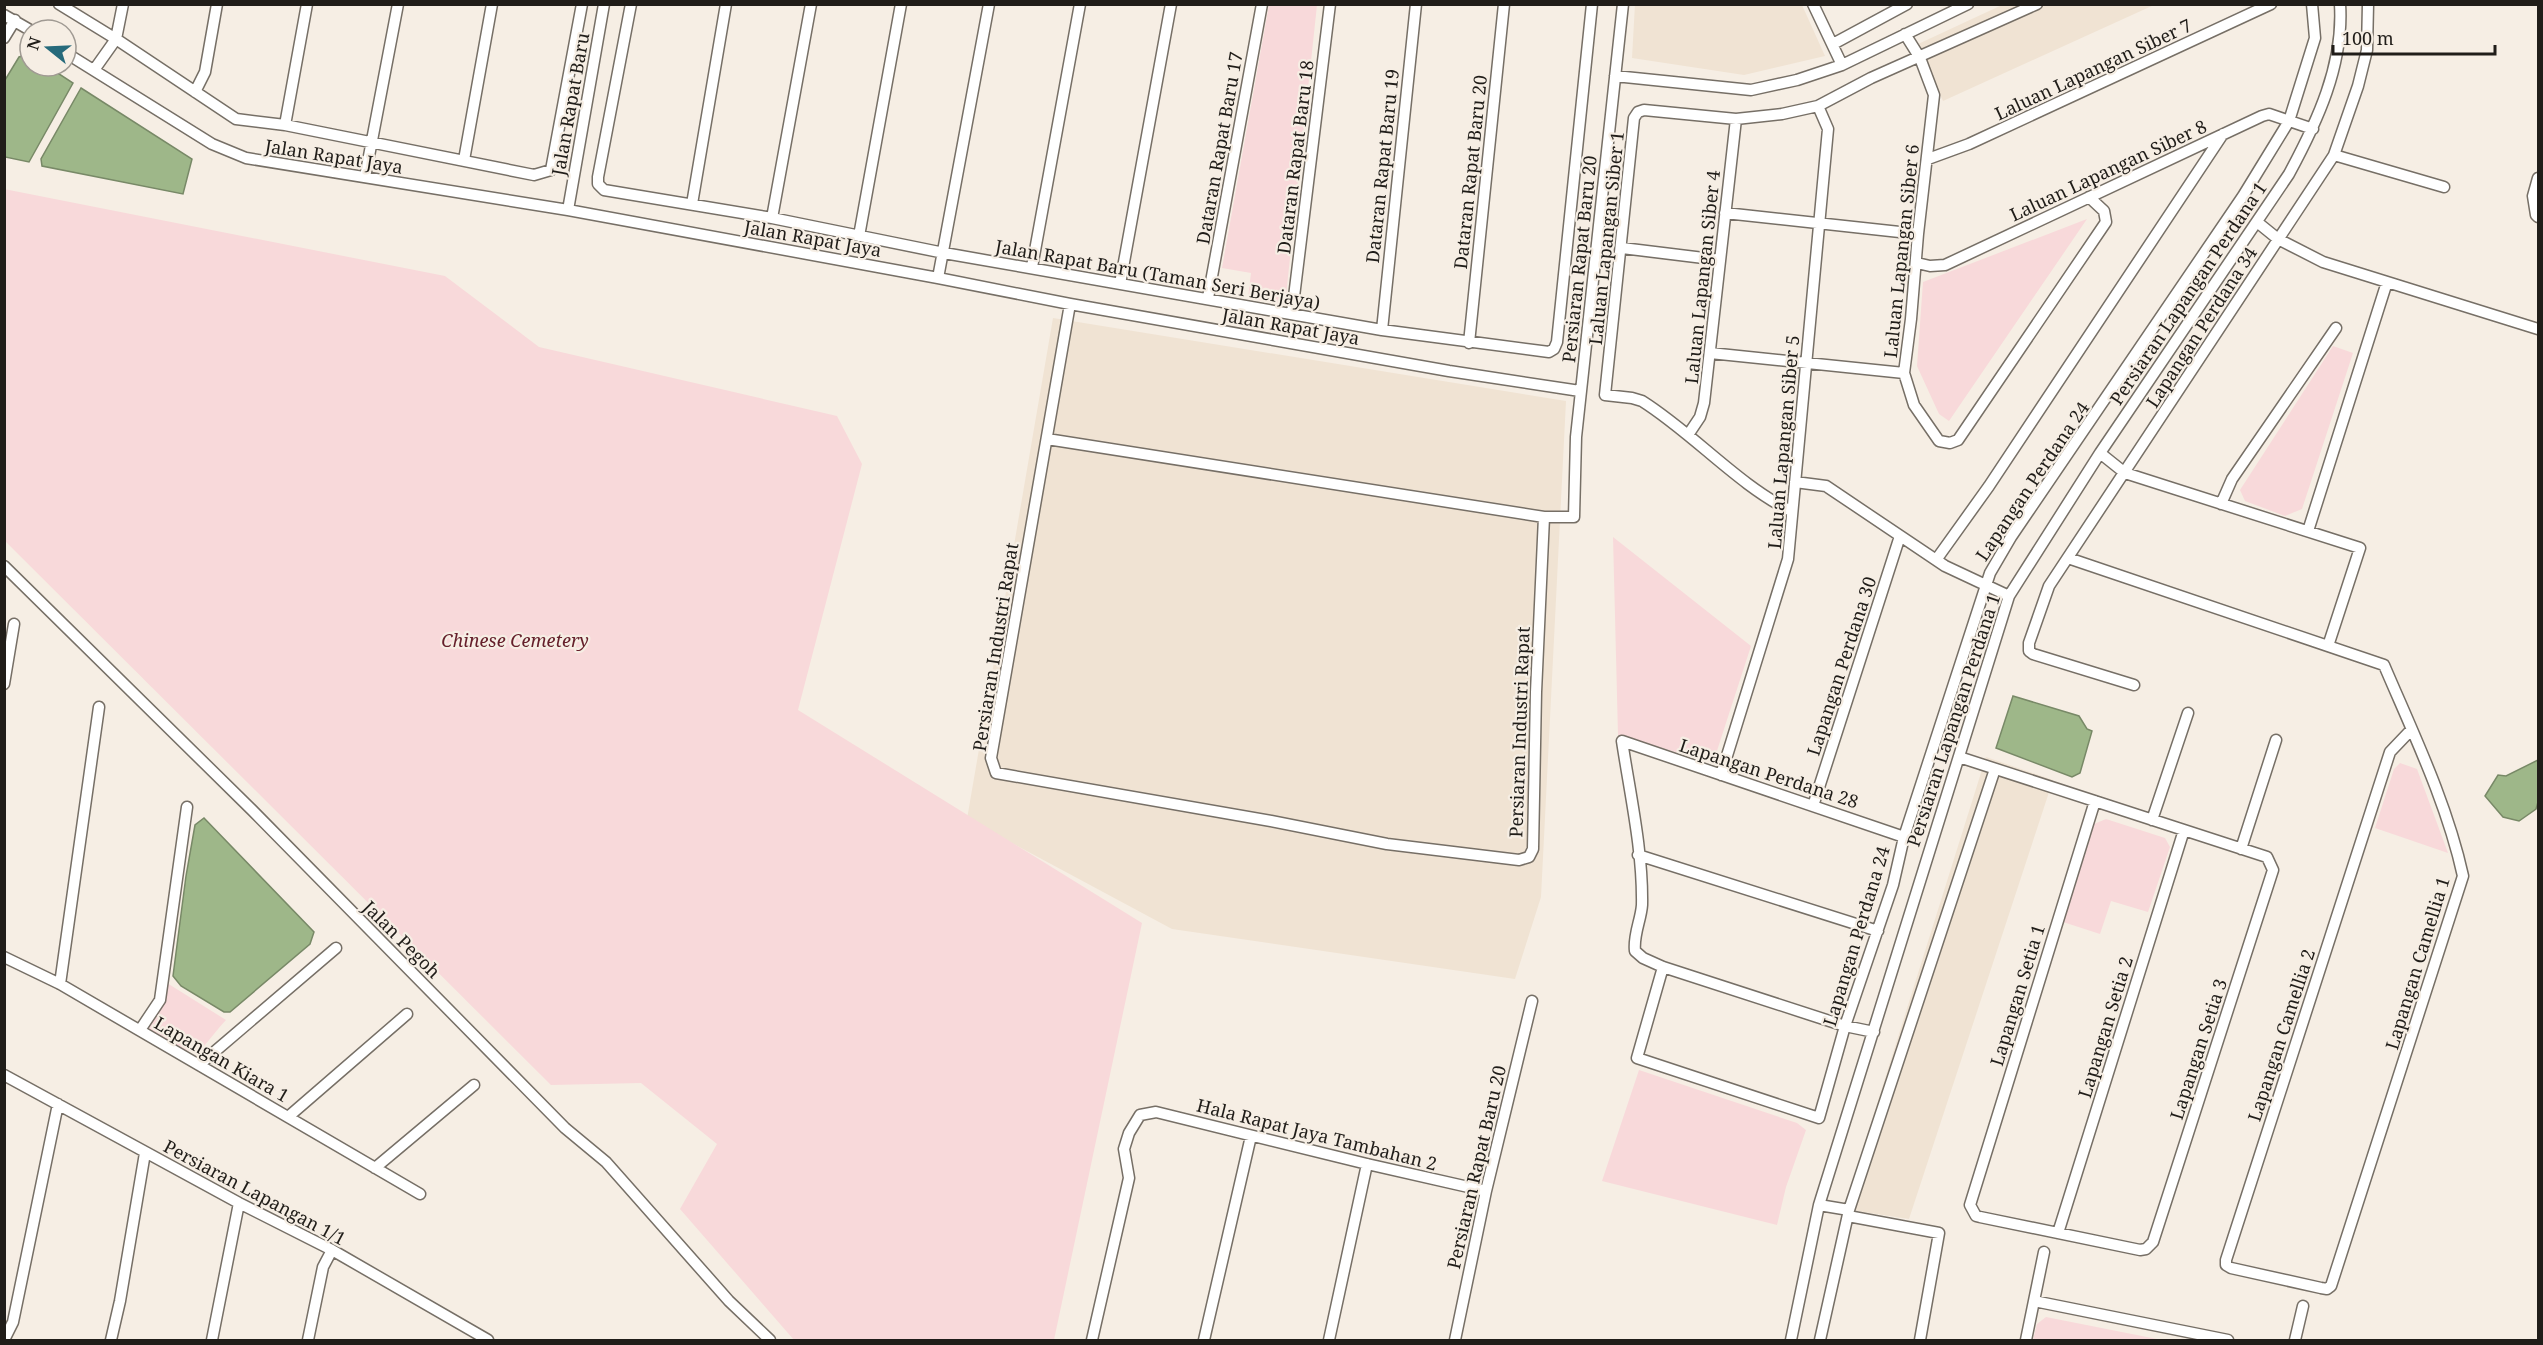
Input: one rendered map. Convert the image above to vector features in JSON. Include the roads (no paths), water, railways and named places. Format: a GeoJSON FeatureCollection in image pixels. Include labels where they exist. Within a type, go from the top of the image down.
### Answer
{"type":"FeatureCollection","features":[{"type":"Feature","properties":{"kind":"street","name":"Jalan Rapat Jaya"},"geometry":{"type":"LineString","coordinates":[[59,4],[236,119],[285,125],[534,175]]}},
{"type":"Feature","properties":{"kind":"street"},"geometry":{"type":"LineString","coordinates":[[94,70],[116,39],[123,4]]}},
{"type":"Feature","properties":{"kind":"street"},"geometry":{"type":"LineString","coordinates":[[195,92],[205,72],[217,4]]}},
{"type":"Feature","properties":{"kind":"street"},"geometry":{"type":"LineString","coordinates":[[285,125],[307,4]]}},
{"type":"Feature","properties":{"kind":"street"},"geometry":{"type":"LineString","coordinates":[[365,177],[398,4]]}},
{"type":"Feature","properties":{"kind":"street"},"geometry":{"type":"LineString","coordinates":[[464,160],[492,4]]}},
{"type":"Feature","properties":{"kind":"street","name":"Jalan Rapat Baru"},"geometry":{"type":"LineString","coordinates":[[534,175],[551,170],[582,4]]}},
{"type":"Feature","properties":{"kind":"street","name":"Jalan Rapat Baru"},"geometry":{"type":"LineString","coordinates":[[567,210],[604,4]]}},
{"type":"Feature","properties":{"kind":"street","name":"Jalan Rapat Baru (Taman Seri Berjaya)"},"geometry":{"type":"LineString","coordinates":[[631,4],[598,184],[604,190],[772,218],[944,253],[1382,330],[1549,352],[1554,349],[1557,342],[1592,4]]}},
{"type":"Feature","properties":{"kind":"street"},"geometry":{"type":"LineString","coordinates":[[693,204],[726,4]]}},
{"type":"Feature","properties":{"kind":"street"},"geometry":{"type":"LineString","coordinates":[[772,218],[811,4]]}},
{"type":"Feature","properties":{"kind":"street"},"geometry":{"type":"LineString","coordinates":[[859,236],[901,4]]}},
{"type":"Feature","properties":{"kind":"street"},"geometry":{"type":"LineString","coordinates":[[938,278],[989,4]]}},
{"type":"Feature","properties":{"kind":"street"},"geometry":{"type":"LineString","coordinates":[[1032,267],[1080,4]]}},
{"type":"Feature","properties":{"kind":"street"},"geometry":{"type":"LineString","coordinates":[[1120,284],[1171,4]]}},
{"type":"Feature","properties":{"kind":"street","name":"Dataran Rapat Baru 17"},"geometry":{"type":"LineString","coordinates":[[1208,298],[1262,4]]}},
{"type":"Feature","properties":{"kind":"street","name":"Dataran Rapat Baru 18"},"geometry":{"type":"LineString","coordinates":[[1292,313],[1330,4]]}},
{"type":"Feature","properties":{"kind":"street","name":"Dataran Rapat Baru 19"},"geometry":{"type":"LineString","coordinates":[[1382,330],[1416,4]]}},
{"type":"Feature","properties":{"kind":"street","name":"Dataran Rapat Baru 20"},"geometry":{"type":"LineString","coordinates":[[1469,343],[1504,4]]}},
{"type":"Feature","properties":{"kind":"street","name":"Persiaran Rapat Baru 20"},"geometry":{"type":"LineString","coordinates":[[1544,517],[1574,517],[1576,437],[1580,391],[1623,4]]}},
{"type":"Feature","properties":{"kind":"street"},"geometry":{"type":"LineString","coordinates":[[1813,4],[1842,65]]}},
{"type":"Feature","properties":{"kind":"street"},"geometry":{"type":"LineString","coordinates":[[1833,44],[1907,4]]}},
{"type":"Feature","properties":{"kind":"street"},"geometry":{"type":"LineString","coordinates":[[1615,76],[1751,90],[1797,80],[1842,65],[1968,4]]}},
{"type":"Feature","properties":{"kind":"street","name":"Laluan Lapangan Siber 1"},"geometry":{"type":"LineString","coordinates":[[1688,435],[1641,401],[1605,395],[1634,118],[1638,112],[1644,110],[1685,112],[1736,119],[1782,114],[1818,105],[1871,78],[2037,4]]}},
{"type":"Feature","properties":{"kind":"street","name":"Laluan Lapangan Siber 7"},"geometry":{"type":"LineString","coordinates":[[1928,159],[1969,144],[2271,4]]}},
{"type":"Feature","properties":{"kind":"street","name":"Lapangan Perdana 24"},"geometry":{"type":"LineString","coordinates":[[1664,967],[1637,1058],[1819,1118],[1845,1026],[1893,885],[1904,837],[1990,573],[2011,537],[2230,215],[2289,121],[2315,38],[2312,4]]}},
{"type":"Feature","properties":{"kind":"street","name":"Persiaran Lapangan Perdana 1"},"geometry":{"type":"LineString","coordinates":[[1791,1341],[1819,1205],[2009,596],[2100,453],[2289,174],[2313,129],[2340,47],[2340,4]]}},
{"type":"Feature","properties":{"kind":"street","name":"Lapangan Perdana 34"},"geometry":{"type":"LineString","coordinates":[[2134,685],[2033,654],[2029,651],[2029,643],[2049,586],[2334,155],[2358,86],[2367,50],[2368,4]]}},
{"type":"Feature","properties":{"kind":"street"},"geometry":{"type":"LineString","coordinates":[[4,15],[18,22]]}},
{"type":"Feature","properties":{"kind":"street"},"geometry":{"type":"LineString","coordinates":[[4,38],[15,20]]}},
{"type":"Feature","properties":{"kind":"street","name":"Laluan Lapangan Siber 6"},"geometry":{"type":"LineString","coordinates":[[1905,34],[1920,58],[1934,95],[1904,374],[1914,405],[1939,441],[1950,443],[1958,440],[2106,222],[2104,211],[2089,197]]}},
{"type":"Feature","properties":{"kind":"street","name":"Jalan Rapat Jaya"},"geometry":{"type":"LineString","coordinates":[[78,60],[226,152],[284,166],[567,210],[1070,304],[1580,391]]}},
{"type":"Feature","properties":{"kind":"street","name":"Laluan Lapangan Siber 5"},"geometry":{"type":"LineString","coordinates":[[1721,775],[1788,559],[1828,129],[1818,105]]}},
{"type":"Feature","properties":{"kind":"street","name":"Laluan Lapangan Siber 8"},"geometry":{"type":"LineString","coordinates":[[1917,263],[1930,266],[1945,265],[2269,114],[2313,129]]}},
{"type":"Feature","properties":{"kind":"street","name":"Laluan Lapangan Siber 4"},"geometry":{"type":"LineString","coordinates":[[1688,435],[1702,410],[1736,119]]}},
{"type":"Feature","properties":{"kind":"street"},"geometry":{"type":"LineString","coordinates":[[1936,560],[1989,486],[2223,134]]}},
{"type":"Feature","properties":{"kind":"street"},"geometry":{"type":"LineString","coordinates":[[2334,155],[2444,188]]}},
{"type":"Feature","properties":{"kind":"street"},"geometry":{"type":"LineString","coordinates":[[2538,178],[2533,196],[2538,217]]}},
{"type":"Feature","properties":{"kind":"street"},"geometry":{"type":"LineString","coordinates":[[1725,213],[1918,234]]}},
{"type":"Feature","properties":{"kind":"street"},"geometry":{"type":"LineString","coordinates":[[2257,222],[2278,239],[2323,262],[2538,328]]}},
{"type":"Feature","properties":{"kind":"street"},"geometry":{"type":"LineString","coordinates":[[1622,248],[1720,260]]}},
{"type":"Feature","properties":{"kind":"street"},"geometry":{"type":"LineString","coordinates":[[2308,531],[2387,282]]}},
{"type":"Feature","properties":{"kind":"street","name":"Persiaran Industri Rapat"},"geometry":{"type":"LineString","coordinates":[[1070,304],[991,758],[996,773],[1271,821],[1387,844],[1520,860],[1529,857],[1533,849],[1536,692],[1544,517]]}},
{"type":"Feature","properties":{"kind":"street"},"geometry":{"type":"LineString","coordinates":[[2221,504],[2232,479],[2336,328]]}},
{"type":"Feature","properties":{"kind":"street"},"geometry":{"type":"LineString","coordinates":[[1710,353],[1904,374]]}},
{"type":"Feature","properties":{"kind":"street"},"geometry":{"type":"LineString","coordinates":[[1688,435],[1770,501],[1791,511]]}},
{"type":"Feature","properties":{"kind":"street"},"geometry":{"type":"LineString","coordinates":[[1047,439],[1544,517]]}},
{"type":"Feature","properties":{"kind":"street"},"geometry":{"type":"LineString","coordinates":[[2100,453],[2125,472],[2360,548],[2328,646]]}},
{"type":"Feature","properties":{"kind":"street"},"geometry":{"type":"LineString","coordinates":[[1796,482],[1826,486],[1936,560],[2009,596]]}},
{"type":"Feature","properties":{"kind":"street","name":"Lapangan Perdana 30"},"geometry":{"type":"LineString","coordinates":[[1813,806],[1900,536]]}},
{"type":"Feature","properties":{"kind":"street","name":"Lapangan Camellia 1"},"geometry":{"type":"LineString","coordinates":[[2068,558],[2384,665],[2454,843],[2463,876],[2331,1286],[2327,1289],[2321,1288]]}},
{"type":"Feature","properties":{"kind":"street","name":"Jalan Pegoh"},"geometry":{"type":"LineString","coordinates":[[4,566],[252,810],[565,1128],[606,1162],[729,1300],[770,1341]]}},
{"type":"Feature","properties":{"kind":"street"},"geometry":{"type":"LineString","coordinates":[[4,684],[14,624]]}},
{"type":"Feature","properties":{"kind":"street"},"geometry":{"type":"LineString","coordinates":[[60,984],[99,707]]}},
{"type":"Feature","properties":{"kind":"street"},"geometry":{"type":"LineString","coordinates":[[2152,820],[2188,713]]}},
{"type":"Feature","properties":{"kind":"street","name":"Lapangan Camellia 2"},"geometry":{"type":"LineString","coordinates":[[2321,1288],[2231,1268],[2226,1265],[2226,1260],[2390,752],[2411,730]]}},
{"type":"Feature","properties":{"kind":"street","name":"Lapangan Perdana 28"},"geometry":{"type":"LineString","coordinates":[[1638,855],[1622,741],[1904,837]]}},
{"type":"Feature","properties":{"kind":"street"},"geometry":{"type":"LineString","coordinates":[[1959,757],[2241,849],[2276,741]]}},
{"type":"Feature","properties":{"kind":"street"},"geometry":{"type":"LineString","coordinates":[[1820,1341],[1849,1213],[1995,769]]}},
{"type":"Feature","properties":{"kind":"street","name":"Lapangan Setia 1"},"geometry":{"type":"LineString","coordinates":[[2058,1233],[1976,1216],[1971,1210],[1971,1199],[2095,801]]}},
{"type":"Feature","properties":{"kind":"street"},"geometry":{"type":"LineString","coordinates":[[140,1030],[160,1000],[187,807]]}},
{"type":"Feature","properties":{"kind":"street","name":"Lapangan Setia 2"},"geometry":{"type":"LineString","coordinates":[[2058,1233],[2184,830]]}},
{"type":"Feature","properties":{"kind":"street","name":"Lapangan Setia 3"},"geometry":{"type":"LineString","coordinates":[[2058,1233],[2140,1250],[2146,1249],[2153,1242],[2273,870],[2267,857],[2241,849]]}},
{"type":"Feature","properties":{"kind":"street"},"geometry":{"type":"LineString","coordinates":[[1874,1032],[1845,1026],[1664,967],[1643,958],[1635,951],[1642,906],[1638,855],[1878,931]]}},
{"type":"Feature","properties":{"kind":"street"},"geometry":{"type":"LineString","coordinates":[[199,1065],[336,948]]}},
{"type":"Feature","properties":{"kind":"street","name":"Lapangan Kiara 1"},"geometry":{"type":"LineString","coordinates":[[4,957],[60,984],[420,1194]]}},
{"type":"Feature","properties":{"kind":"street","name":"Persiaran Rapat Baru 20"},"geometry":{"type":"LineString","coordinates":[[1455,1341],[1486,1191],[1532,1001]]}},
{"type":"Feature","properties":{"kind":"street"},"geometry":{"type":"LineString","coordinates":[[288,1117],[407,1014]]}},
{"type":"Feature","properties":{"kind":"street","name":"Persiaran Lapangan 1/1"},"geometry":{"type":"LineString","coordinates":[[4,1075],[145,1153],[332,1250],[488,1341]]}},
{"type":"Feature","properties":{"kind":"street"},"geometry":{"type":"LineString","coordinates":[[375,1168],[474,1085]]}},
{"type":"Feature","properties":{"kind":"street"},"geometry":{"type":"LineString","coordinates":[[4,1340],[14,1322],[58,1104]]}},
{"type":"Feature","properties":{"kind":"street","name":"Hala Rapat Jaya Tambahan 2"},"geometry":{"type":"LineString","coordinates":[[1092,1341],[1129,1178],[1124,1149],[1129,1133],[1140,1115],[1156,1112],[1486,1191]]}},
{"type":"Feature","properties":{"kind":"street"},"geometry":{"type":"LineString","coordinates":[[1204,1341],[1251,1136]]}},
{"type":"Feature","properties":{"kind":"street"},"geometry":{"type":"LineString","coordinates":[[111,1341],[145,1153]]}},
{"type":"Feature","properties":{"kind":"street"},"geometry":{"type":"LineString","coordinates":[[1329,1341],[1367,1164]]}},
{"type":"Feature","properties":{"kind":"street"},"geometry":{"type":"LineString","coordinates":[[212,1341],[239,1203]]}},
{"type":"Feature","properties":{"kind":"street"},"geometry":{"type":"LineString","coordinates":[[1819,1205],[1939,1233],[1920,1341]]}},
{"type":"Feature","properties":{"kind":"street"},"geometry":{"type":"LineString","coordinates":[[310,1340],[322,1267],[332,1250]]}},
{"type":"Feature","properties":{"kind":"street"},"geometry":{"type":"LineString","coordinates":[[2026,1341],[2044,1252]]}},
{"type":"Feature","properties":{"kind":"street"},"geometry":{"type":"LineString","coordinates":[[2034,1301],[2228,1341]]}},
{"type":"Feature","properties":{"kind":"street"},"geometry":{"type":"LineString","coordinates":[[2295,1341],[2303,1306]]}},
{"type":"Feature","properties":{"kind":"park label","name":"Chinese Cemetery"},"geometry":{"type":"Point","coordinates":[515,640]}}]}
